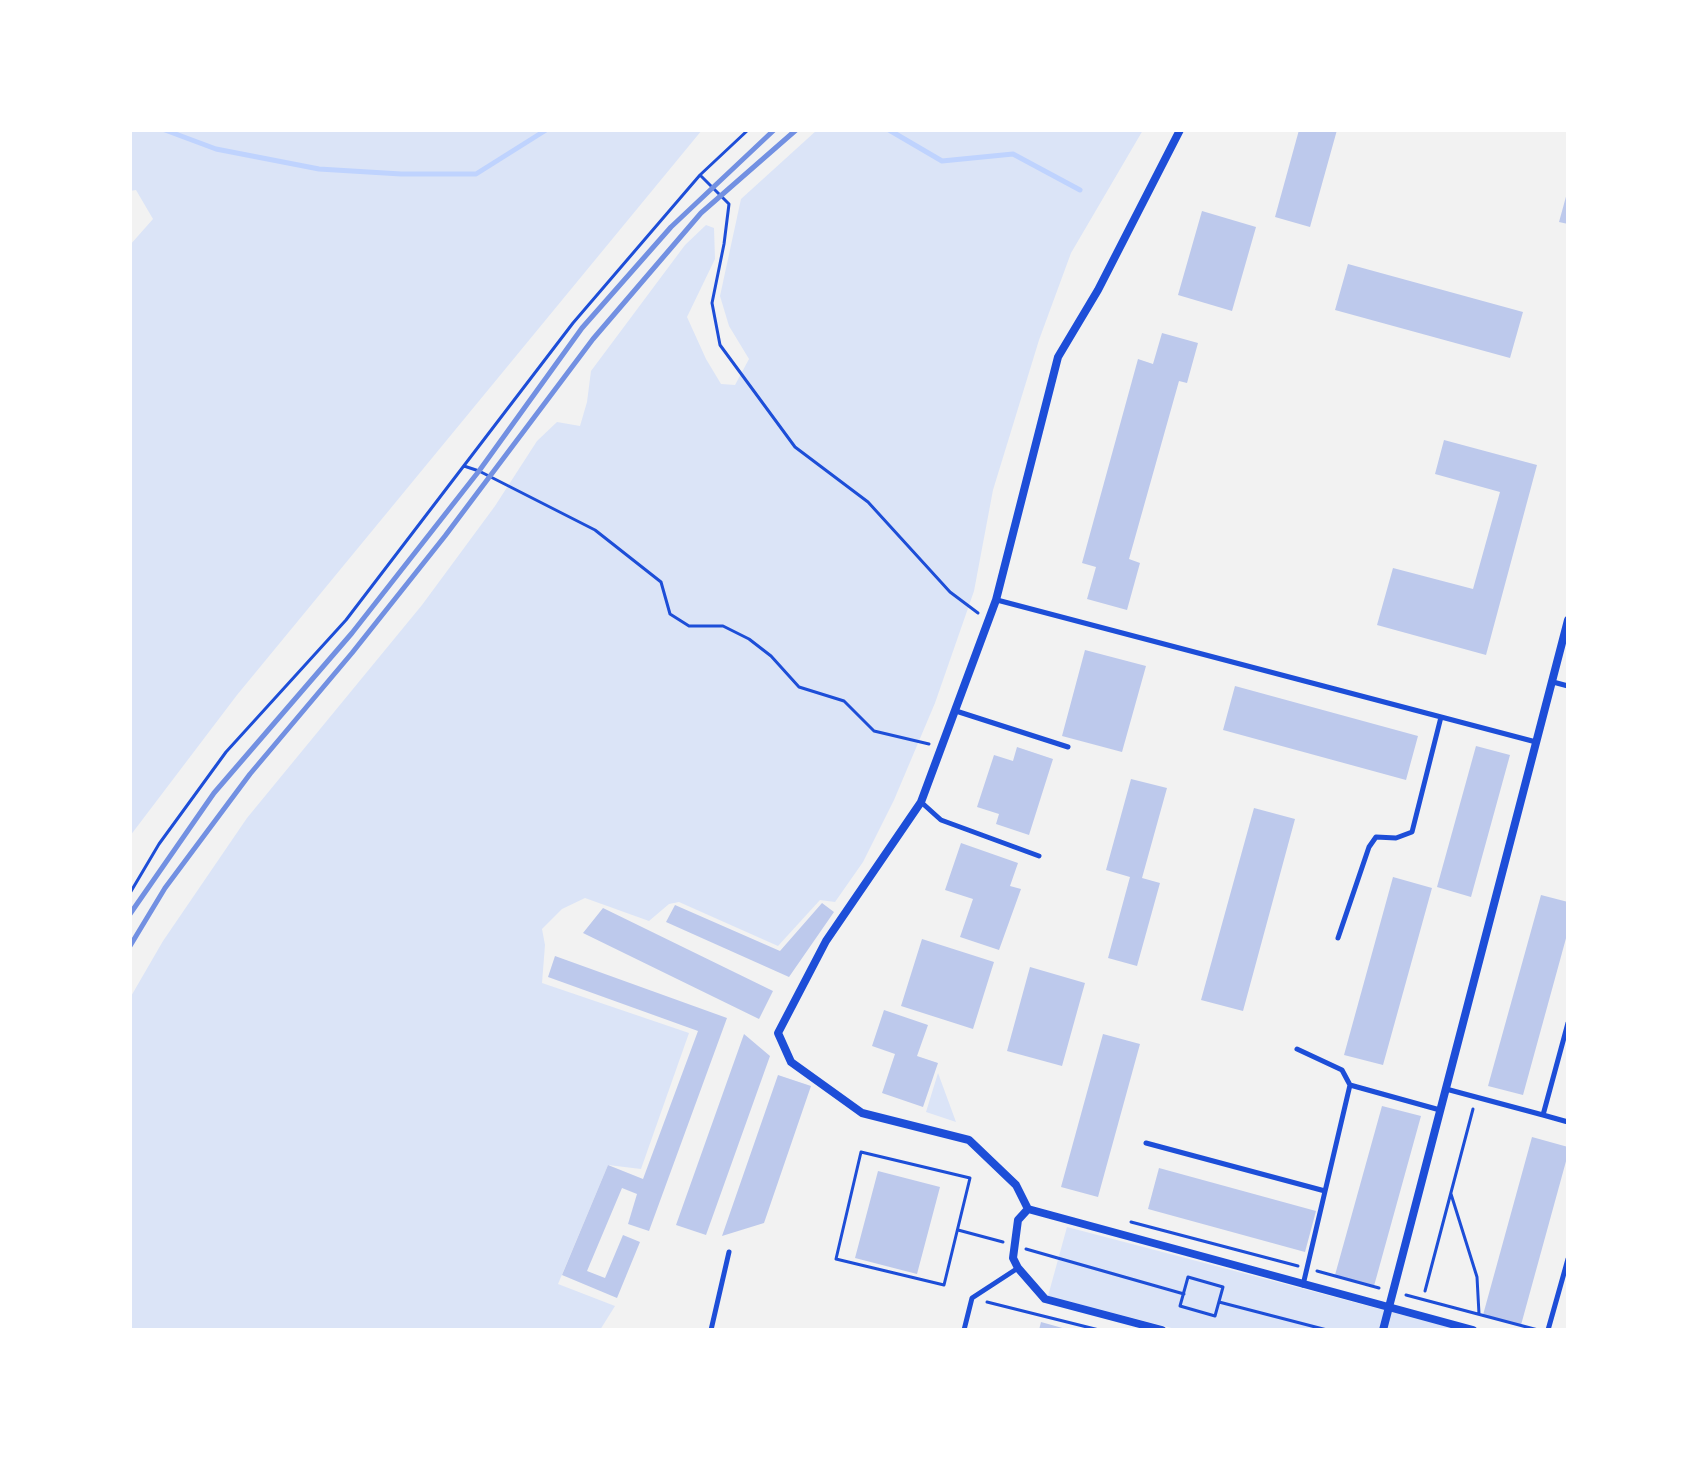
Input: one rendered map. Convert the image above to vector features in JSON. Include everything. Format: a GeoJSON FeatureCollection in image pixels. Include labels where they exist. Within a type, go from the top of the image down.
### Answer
{"type":"FeatureCollection","features":[{"type":"Feature","properties":{"kind":"street"},"geometry":{"type":"LineString","coordinates":[[1180,130],[1098,290],[1058,357],[996,600],[921,802],[826,941],[778,1033],[791,1062],[862,1113],[969,1140],[1016,1185],[1028,1209],[1473,1330]]}},
{"type":"Feature","properties":{"kind":"street"},"geometry":{"type":"LineString","coordinates":[[1383,1330],[1568,620]]}},
{"type":"Feature","properties":{"kind":"street"},"geometry":{"type":"LineString","coordinates":[[1028,1209],[1018,1220],[1013,1258],[1045,1299],[1162,1330]]}},
{"type":"Feature","properties":{"kind":"lane"},"geometry":{"type":"LineString","coordinates":[[996,600],[1536,742]]}},
{"type":"Feature","properties":{"kind":"lane"},"geometry":{"type":"LineString","coordinates":[[1552,682],[1568,686]]}},
{"type":"Feature","properties":{"kind":"lane"},"geometry":{"type":"LineString","coordinates":[[955,710],[1068,747]]}},
{"type":"Feature","properties":{"kind":"lane"},"geometry":{"type":"LineString","coordinates":[[1338,938],[1369,847],[1376,837],[1396,838],[1412,832],[1441,717]]}},
{"type":"Feature","properties":{"kind":"lane"},"geometry":{"type":"LineString","coordinates":[[921,802],[941,820],[1039,856]]}},
{"type":"Feature","properties":{"kind":"lane"},"geometry":{"type":"LineString","coordinates":[[1543,1115],[1568,1023]]}},
{"type":"Feature","properties":{"kind":"lane"},"geometry":{"type":"LineString","coordinates":[[1297,1049],[1342,1070],[1350,1085],[1303,1285]]}},
{"type":"Feature","properties":{"kind":"lane"},"geometry":{"type":"LineString","coordinates":[[1350,1085],[1440,1110]]}},
{"type":"Feature","properties":{"kind":"lane"},"geometry":{"type":"LineString","coordinates":[[1446,1089],[1568,1122]]}},
{"type":"Feature","properties":{"kind":"lane"},"geometry":{"type":"LineString","coordinates":[[1146,1143],[1325,1191]]}},
{"type":"Feature","properties":{"kind":"lane"},"geometry":{"type":"LineString","coordinates":[[711,1330],[729,1252]]}},
{"type":"Feature","properties":{"kind":"lane"},"geometry":{"type":"LineString","coordinates":[[1548,1330],[1568,1259]]}},
{"type":"Feature","properties":{"kind":"lane"},"geometry":{"type":"LineString","coordinates":[[964,1330],[972,1298],[1018,1268]]}},
{"type":"Feature","properties":{"kind":"path"},"geometry":{"type":"LineString","coordinates":[[130,893],[159,844],[226,752],[346,620],[573,323],[700,175],[748,130]]}},
{"type":"Feature","properties":{"kind":"path"},"geometry":{"type":"LineString","coordinates":[[700,175],[729,204],[712,303],[720,345],[795,447],[868,502],[950,592],[988,621]]}},
{"type":"Feature","properties":{"kind":"path"},"geometry":{"type":"LineString","coordinates":[[464,466],[595,530],[661,582],[670,614],[689,626],[723,626],[749,639],[771,656],[799,687],[844,701],[874,731],[941,747]]}},
{"type":"Feature","properties":{"kind":"path"},"geometry":{"type":"LineString","coordinates":[[1425,1291],[1473,1109]]}},
{"type":"Feature","properties":{"kind":"path"},"geometry":{"type":"LineString","coordinates":[[861,1152],[970,1178],[958,1230],[944,1285],[836,1259],[861,1152]]}},
{"type":"Feature","properties":{"kind":"path"},"geometry":{"type":"LineString","coordinates":[[1451,1193],[1477,1277],[1479,1314]]}},
{"type":"Feature","properties":{"kind":"path"},"geometry":{"type":"LineString","coordinates":[[958,1230],[1184,1294]]}},
{"type":"Feature","properties":{"kind":"path"},"geometry":{"type":"LineString","coordinates":[[1188,1277],[1223,1287],[1215,1316],[1180,1306],[1184,1294],[1188,1277]]}},
{"type":"Feature","properties":{"kind":"path"},"geometry":{"type":"LineString","coordinates":[[972,1298],[1099,1330]]}},
{"type":"Feature","properties":{"kind":"path"},"geometry":{"type":"LineString","coordinates":[[1219,1302],[1327,1330]]}},
{"type":"Feature","properties":{"kind":"shaded area"},"geometry":{"type":"Polygon","coordinates":[[[130,130],[702,130],[237,695],[130,836],[130,245],[153,219],[136,190],[130,191],[130,130]]]}},
{"type":"Feature","properties":{"kind":"shaded area"},"geometry":{"type":"Polygon","coordinates":[[[817,130],[1143,130],[1071,253],[1039,340],[993,490],[974,591],[935,703],[894,800],[863,862],[835,902],[820,900],[778,946],[679,902],[669,904],[649,921],[585,898],[562,909],[542,929],[545,945],[542,983],[689,1033],[641,1169],[608,1165],[558,1284],[615,1306],[600,1330],[130,1330],[130,998],[163,941],[247,818],[422,605],[495,506],[537,441],[557,422],[580,426],[591,371],[685,245],[706,225],[714,228],[715,259],[687,317],[721,384],[735,385],[749,359],[729,326],[720,296],[741,199],[817,130]]]}},
{"type":"Feature","properties":{"kind":"shaded area"},"geometry":{"type":"Polygon","coordinates":[[[938,1073],[956,1122],[926,1112],[938,1073]]]}},
{"type":"Feature","properties":{"kind":"shaded area"},"geometry":{"type":"Polygon","coordinates":[[[1067,1227],[1460,1330],[1179,1330],[1048,1296],[1067,1227]]]}},
{"type":"Feature","properties":{"kind":"building"},"geometry":{"type":"Polygon","coordinates":[[[1299,130],[1337,130],[1310,227],[1275,217],[1299,130]]]}},
{"type":"Feature","properties":{"kind":"building"},"geometry":{"type":"Polygon","coordinates":[[[1568,193],[1568,224],[1559,222],[1568,193]]]}},
{"type":"Feature","properties":{"kind":"building"},"geometry":{"type":"Polygon","coordinates":[[[1202,211],[1256,227],[1232,311],[1178,295],[1202,211]]]}},
{"type":"Feature","properties":{"kind":"building"},"geometry":{"type":"Polygon","coordinates":[[[1348,264],[1523,312],[1510,358],[1335,310],[1348,264]]]}},
{"type":"Feature","properties":{"kind":"building"},"geometry":{"type":"Polygon","coordinates":[[[1162,333],[1198,343],[1187,383],[1179,381],[1129,559],[1140,563],[1127,610],[1087,599],[1096,567],[1082,563],[1138,359],[1153,364],[1162,333]]]}},
{"type":"Feature","properties":{"kind":"building"},"geometry":{"type":"Polygon","coordinates":[[[1444,440],[1537,465],[1486,655],[1377,625],[1393,568],[1473,589],[1500,492],[1435,474],[1444,440]]]}},
{"type":"Feature","properties":{"kind":"building"},"geometry":{"type":"Polygon","coordinates":[[[1085,650],[1146,666],[1122,752],[1062,736],[1085,650]]]}},
{"type":"Feature","properties":{"kind":"building"},"geometry":{"type":"Polygon","coordinates":[[[1235,686],[1418,736],[1406,780],[1223,730],[1235,686]]]}},
{"type":"Feature","properties":{"kind":"building"},"geometry":{"type":"Polygon","coordinates":[[[1476,746],[1510,755],[1471,897],[1437,887],[1476,746]]]}},
{"type":"Feature","properties":{"kind":"building"},"geometry":{"type":"Polygon","coordinates":[[[1017,747],[1053,759],[1029,835],[996,824],[999,814],[977,807],[994,755],[1013,761],[1017,747]]]}},
{"type":"Feature","properties":{"kind":"building"},"geometry":{"type":"Polygon","coordinates":[[[1131,779],[1167,788],[1142,878],[1160,883],[1137,966],[1108,958],[1130,877],[1106,870],[1131,779]]]}},
{"type":"Feature","properties":{"kind":"building"},"geometry":{"type":"Polygon","coordinates":[[[1254,808],[1295,819],[1243,1011],[1201,1000],[1254,808]]]}},
{"type":"Feature","properties":{"kind":"building"},"geometry":{"type":"Polygon","coordinates":[[[961,843],[1018,863],[1010,886],[1021,889],[999,950],[960,937],[973,899],[945,890],[961,843]]]}},
{"type":"Feature","properties":{"kind":"building"},"geometry":{"type":"Polygon","coordinates":[[[1393,877],[1432,888],[1383,1065],[1344,1055],[1393,877]]]}},
{"type":"Feature","properties":{"kind":"building"},"geometry":{"type":"Polygon","coordinates":[[[1541,895],[1568,902],[1568,931],[1523,1095],[1488,1086],[1541,895]]]}},
{"type":"Feature","properties":{"kind":"building"},"geometry":{"type":"Polygon","coordinates":[[[822,903],[834,912],[789,977],[666,922],[675,905],[780,951],[822,903]]]}},
{"type":"Feature","properties":{"kind":"building"},"geometry":{"type":"Polygon","coordinates":[[[603,908],[773,991],[759,1019],[583,933],[603,908]]]}},
{"type":"Feature","properties":{"kind":"building"},"geometry":{"type":"Polygon","coordinates":[[[922,939],[994,962],[973,1029],[901,1006],[922,939]]]}},
{"type":"Feature","properties":{"kind":"building"},"geometry":{"type":"Polygon","coordinates":[[[555,956],[727,1018],[649,1231],[628,1224],[637,1194],[622,1188],[587,1271],[605,1278],[623,1235],[640,1242],[617,1298],[562,1275],[608,1165],[643,1179],[698,1031],[548,977],[555,956]]]}},
{"type":"Feature","properties":{"kind":"building"},"geometry":{"type":"Polygon","coordinates":[[[1030,967],[1085,983],[1062,1066],[1007,1051],[1030,967]]]}},
{"type":"Feature","properties":{"kind":"building"},"geometry":{"type":"Polygon","coordinates":[[[884,1010],[928,1025],[917,1056],[938,1063],[923,1107],[882,1093],[895,1054],[872,1046],[884,1010]]]}},
{"type":"Feature","properties":{"kind":"building"},"geometry":{"type":"Polygon","coordinates":[[[744,1034],[770,1056],[706,1235],[676,1225],[744,1034]]]}},
{"type":"Feature","properties":{"kind":"building"},"geometry":{"type":"Polygon","coordinates":[[[1103,1034],[1140,1044],[1098,1197],[1061,1187],[1103,1034]]]}},
{"type":"Feature","properties":{"kind":"building"},"geometry":{"type":"Polygon","coordinates":[[[778,1075],[811,1086],[764,1223],[722,1236],[778,1075]]]}},
{"type":"Feature","properties":{"kind":"building"},"geometry":{"type":"Polygon","coordinates":[[[1382,1106],[1421,1116],[1374,1286],[1335,1275],[1382,1106]]]}},
{"type":"Feature","properties":{"kind":"building"},"geometry":{"type":"Polygon","coordinates":[[[1532,1137],[1568,1147],[1568,1154],[1521,1325],[1483,1315],[1532,1137]]]}},
{"type":"Feature","properties":{"kind":"building"},"geometry":{"type":"Polygon","coordinates":[[[1159,1168],[1316,1211],[1305,1252],[1148,1209],[1159,1168]]]}},
{"type":"Feature","properties":{"kind":"building"},"geometry":{"type":"Polygon","coordinates":[[[878,1171],[940,1187],[917,1274],[855,1258],[878,1171]]]}},
{"type":"Feature","properties":{"kind":"building"},"geometry":{"type":"Polygon","coordinates":[[[1041,1322],[1066,1329],[1066,1330],[1039,1330],[1041,1322]]]}},
{"type":"Feature","properties":{"kind":"waterway"},"geometry":{"type":"LineString","coordinates":[[165,130],[216,149],[319,169],[401,174],[476,174],[546,130]]}},
{"type":"Feature","properties":{"kind":"waterway"},"geometry":{"type":"LineString","coordinates":[[889,130],[942,161],[1013,154],[1080,190]]}},
{"type":"Feature","properties":{"kind":"railway"},"geometry":{"type":"LineString","coordinates":[[130,914],[214,793],[352,633],[479,471],[582,328],[671,227],[774,130]]}},
{"type":"Feature","properties":{"kind":"railway"},"geometry":{"type":"LineString","coordinates":[[130,946],[165,888],[250,774],[445,536],[593,339],[701,213],[796,130]]}}]}
